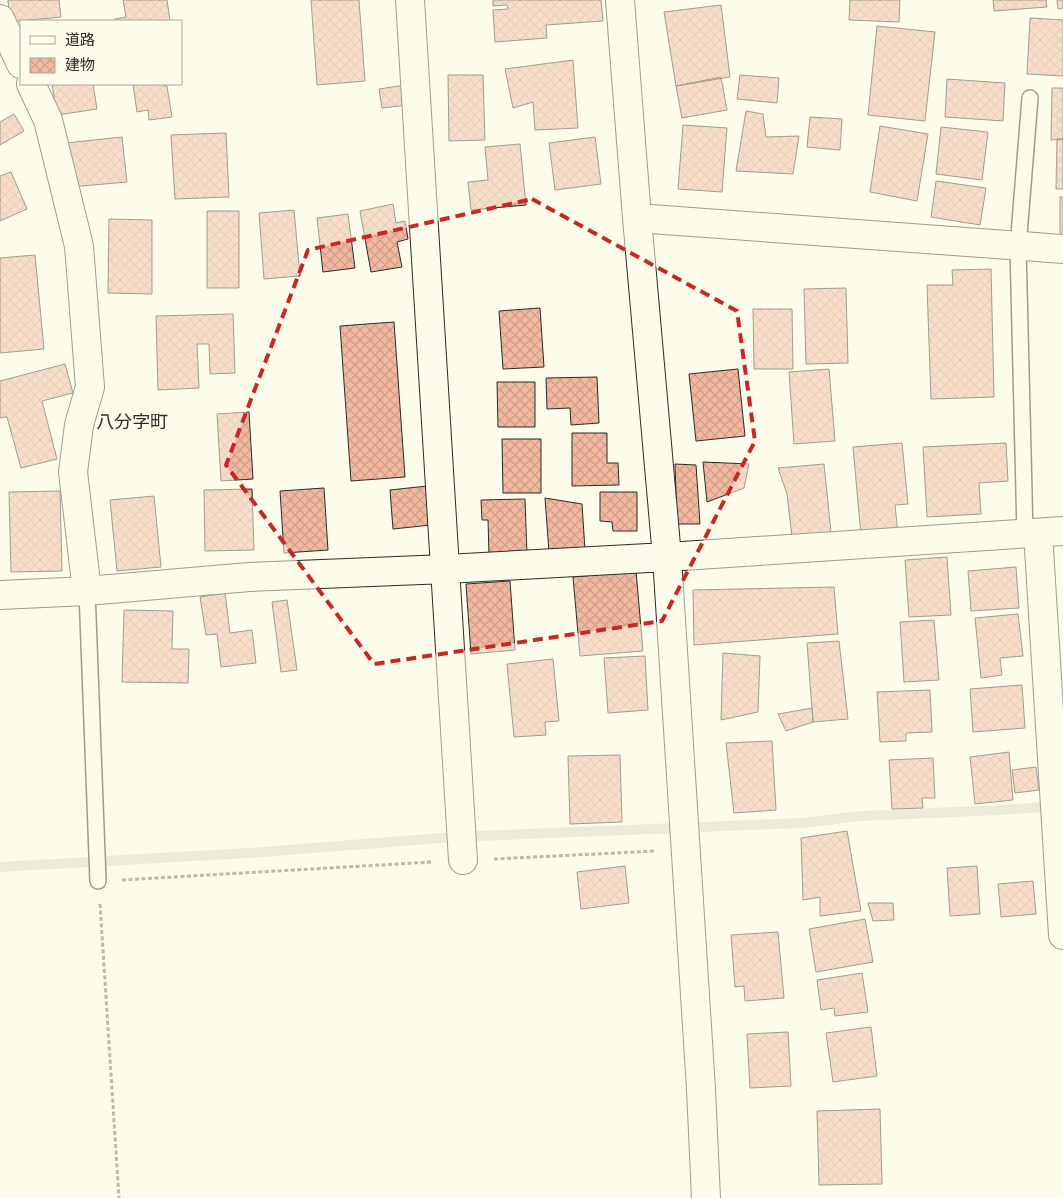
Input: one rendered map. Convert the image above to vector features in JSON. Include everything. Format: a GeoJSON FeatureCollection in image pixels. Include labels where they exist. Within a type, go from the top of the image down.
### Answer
{"type":"FeatureCollection","features":[{"type":"Feature","properties":{"kind":"street"},"geometry":{"type":"LineString","coordinates":[[410,0],[463,860]]}},
{"type":"Feature","properties":{"kind":"street"},"geometry":{"type":"LineString","coordinates":[[620,0],[667,557],[700,1070],[706,1198]]}},
{"type":"Feature","properties":{"kind":"street"},"geometry":{"type":"LineString","coordinates":[[0,18],[20,62]]}},
{"type":"Feature","properties":{"kind":"street"},"geometry":{"type":"LineString","coordinates":[[31,85],[48,120],[79,246],[90,387],[79,425],[73,472],[87,591]]}},
{"type":"Feature","properties":{"kind":"street"},"geometry":{"type":"LineString","coordinates":[[637,218],[1063,249]]}},
{"type":"Feature","properties":{"kind":"street"},"geometry":{"type":"LineString","coordinates":[[0,595],[87,591],[249,577],[667,557],[1042,532],[1063,935]]}},
{"type":"Feature","properties":{"kind":"lane"},"geometry":{"type":"LineString","coordinates":[[1030,98],[1018,247],[1042,532]]}},
{"type":"Feature","properties":{"kind":"lane"},"geometry":{"type":"LineString","coordinates":[[87,591],[98,881]]}},
{"type":"Feature","properties":{"kind":"path"},"geometry":{"type":"LineString","coordinates":[[120,1198],[98,881],[463,860],[685,850]]}},
{"type":"Feature","properties":{"kind":"highlighted area"},"geometry":{"type":"Polygon","coordinates":[[[532,199],[737,311],[755,441],[662,621],[374,664],[226,465],[308,250],[532,199]]]}},
{"type":"Feature","properties":{"kind":"building"},"geometry":{"type":"Polygon","coordinates":[[[8,0],[59,0],[61,17],[10,22],[8,0]]]}},
{"type":"Feature","properties":{"kind":"building"},"geometry":{"type":"Polygon","coordinates":[[[123,0],[167,0],[170,20],[115,20],[126,17],[123,0]]]}},
{"type":"Feature","properties":{"kind":"building"},"geometry":{"type":"Polygon","coordinates":[[[311,0],[359,0],[365,81],[317,85],[311,0]]]}},
{"type":"Feature","properties":{"kind":"building"},"geometry":{"type":"Polygon","coordinates":[[[493,0],[601,0],[603,21],[546,25],[547,38],[495,42],[493,10],[508,9],[507,5],[493,6],[493,0]]]}},
{"type":"Feature","properties":{"kind":"building"},"geometry":{"type":"Polygon","coordinates":[[[850,0],[900,0],[899,22],[849,20],[850,0]]]}},
{"type":"Feature","properties":{"kind":"building"},"geometry":{"type":"Polygon","coordinates":[[[993,0],[1046,0],[1047,7],[994,11],[993,0]]]}},
{"type":"Feature","properties":{"kind":"building"},"geometry":{"type":"Polygon","coordinates":[[[1057,0],[1063,0],[1063,8],[1058,9],[1057,0]]]}},
{"type":"Feature","properties":{"kind":"building"},"geometry":{"type":"Polygon","coordinates":[[[721,5],[730,77],[676,86],[664,12],[721,5]]]}},
{"type":"Feature","properties":{"kind":"building"},"geometry":{"type":"Polygon","coordinates":[[[1030,18],[1063,20],[1063,76],[1027,74],[1030,18]]]}},
{"type":"Feature","properties":{"kind":"building"},"geometry":{"type":"Polygon","coordinates":[[[877,26],[935,32],[925,121],[868,115],[877,26]]]}},
{"type":"Feature","properties":{"kind":"building"},"geometry":{"type":"Polygon","coordinates":[[[573,60],[578,128],[535,130],[533,102],[513,108],[505,69],[573,60]]]}},
{"type":"Feature","properties":{"kind":"building"},"geometry":{"type":"Polygon","coordinates":[[[448,75],[483,75],[485,140],[449,141],[448,75]]]}},
{"type":"Feature","properties":{"kind":"building"},"geometry":{"type":"Polygon","coordinates":[[[740,75],[779,78],[777,103],[737,99],[740,75]]]}},
{"type":"Feature","properties":{"kind":"building"},"geometry":{"type":"Polygon","coordinates":[[[721,77],[727,110],[682,118],[676,86],[721,77]]]}},
{"type":"Feature","properties":{"kind":"building"},"geometry":{"type":"Polygon","coordinates":[[[947,79],[1005,83],[1003,121],[945,117],[947,79]]]}},
{"type":"Feature","properties":{"kind":"building"},"geometry":{"type":"Polygon","coordinates":[[[52,85],[93,85],[97,109],[57,115],[52,85]]]}},
{"type":"Feature","properties":{"kind":"building"},"geometry":{"type":"Polygon","coordinates":[[[133,85],[167,86],[172,117],[149,120],[148,110],[137,112],[133,85]]]}},
{"type":"Feature","properties":{"kind":"building"},"geometry":{"type":"Polygon","coordinates":[[[405,85],[408,105],[382,108],[379,89],[405,85]]]}},
{"type":"Feature","properties":{"kind":"building"},"geometry":{"type":"Polygon","coordinates":[[[1052,88],[1063,88],[1063,139],[1051,140],[1052,88]]]}},
{"type":"Feature","properties":{"kind":"building"},"geometry":{"type":"Polygon","coordinates":[[[746,111],[763,114],[766,137],[799,136],[793,174],[736,171],[746,111]]]}},
{"type":"Feature","properties":{"kind":"building"},"geometry":{"type":"Polygon","coordinates":[[[14,114],[24,131],[0,145],[0,122],[14,114]]]}},
{"type":"Feature","properties":{"kind":"building"},"geometry":{"type":"Polygon","coordinates":[[[810,117],[842,119],[840,150],[807,147],[810,117]]]}},
{"type":"Feature","properties":{"kind":"building"},"geometry":{"type":"Polygon","coordinates":[[[683,125],[727,128],[722,192],[678,189],[683,125]]]}},
{"type":"Feature","properties":{"kind":"building"},"geometry":{"type":"Polygon","coordinates":[[[880,126],[928,134],[917,201],[870,192],[880,126]]]}},
{"type":"Feature","properties":{"kind":"building"},"geometry":{"type":"Polygon","coordinates":[[[941,127],[988,132],[982,180],[936,174],[941,127]]]}},
{"type":"Feature","properties":{"kind":"building"},"geometry":{"type":"Polygon","coordinates":[[[226,133],[229,197],[175,199],[171,135],[226,133]]]}},
{"type":"Feature","properties":{"kind":"building"},"geometry":{"type":"Polygon","coordinates":[[[122,137],[127,182],[70,187],[66,143],[122,137]]]}},
{"type":"Feature","properties":{"kind":"building"},"geometry":{"type":"Polygon","coordinates":[[[595,137],[601,184],[555,190],[549,143],[595,137]]]}},
{"type":"Feature","properties":{"kind":"building"},"geometry":{"type":"Polygon","coordinates":[[[1057,139],[1063,139],[1063,189],[1056,189],[1057,139]]]}},
{"type":"Feature","properties":{"kind":"building"},"geometry":{"type":"Polygon","coordinates":[[[520,144],[526,205],[471,210],[468,182],[488,180],[485,147],[520,144]]]}},
{"type":"Feature","properties":{"kind":"building"},"geometry":{"type":"Polygon","coordinates":[[[11,172],[27,209],[0,221],[0,176],[11,172]]]}},
{"type":"Feature","properties":{"kind":"building"},"geometry":{"type":"Polygon","coordinates":[[[936,181],[986,188],[980,225],[931,217],[936,181]]]}},
{"type":"Feature","properties":{"kind":"building"},"geometry":{"type":"Polygon","coordinates":[[[1060,197],[1063,197],[1063,242],[1060,242],[1060,197]]]}},
{"type":"Feature","properties":{"kind":"building"},"geometry":{"type":"Polygon","coordinates":[[[393,204],[396,223],[405,221],[408,239],[397,242],[402,267],[371,272],[360,211],[393,204]]]}},
{"type":"Feature","properties":{"kind":"building"},"geometry":{"type":"Polygon","coordinates":[[[294,210],[300,276],[264,279],[259,213],[294,210]]]}},
{"type":"Feature","properties":{"kind":"building"},"geometry":{"type":"Polygon","coordinates":[[[207,211],[239,211],[239,288],[207,288],[207,211]]]}},
{"type":"Feature","properties":{"kind":"building"},"geometry":{"type":"Polygon","coordinates":[[[348,214],[355,268],[323,272],[317,218],[348,214]]]}},
{"type":"Feature","properties":{"kind":"building"},"geometry":{"type":"Polygon","coordinates":[[[109,219],[152,220],[152,294],[108,293],[109,219]]]}},
{"type":"Feature","properties":{"kind":"building"},"geometry":{"type":"Polygon","coordinates":[[[35,255],[44,349],[0,353],[0,258],[35,255]]]}},
{"type":"Feature","properties":{"kind":"building"},"geometry":{"type":"Polygon","coordinates":[[[991,269],[994,397],[931,399],[927,285],[953,285],[952,270],[991,269]]]}},
{"type":"Feature","properties":{"kind":"building"},"geometry":{"type":"Polygon","coordinates":[[[846,288],[848,363],[806,364],[804,289],[846,288]]]}},
{"type":"Feature","properties":{"kind":"building"},"geometry":{"type":"Polygon","coordinates":[[[540,308],[544,367],[503,369],[499,311],[540,308]]]}},
{"type":"Feature","properties":{"kind":"building"},"geometry":{"type":"Polygon","coordinates":[[[753,309],[792,309],[793,369],[754,369],[753,309]]]}},
{"type":"Feature","properties":{"kind":"building"},"geometry":{"type":"Polygon","coordinates":[[[233,314],[235,373],[210,374],[209,344],[197,344],[199,388],[158,390],[156,316],[233,314]]]}},
{"type":"Feature","properties":{"kind":"building"},"geometry":{"type":"Polygon","coordinates":[[[394,322],[405,477],[351,481],[340,326],[394,322]]]}},
{"type":"Feature","properties":{"kind":"building"},"geometry":{"type":"Polygon","coordinates":[[[65,364],[73,393],[42,401],[57,459],[21,468],[7,417],[0,418],[0,381],[65,364]]]}},
{"type":"Feature","properties":{"kind":"building"},"geometry":{"type":"Polygon","coordinates":[[[738,369],[745,436],[696,441],[689,374],[738,369]]]}},
{"type":"Feature","properties":{"kind":"building"},"geometry":{"type":"Polygon","coordinates":[[[829,369],[835,441],[794,444],[789,372],[829,369]]]}},
{"type":"Feature","properties":{"kind":"building"},"geometry":{"type":"Polygon","coordinates":[[[597,377],[599,423],[571,425],[570,408],[547,409],[546,378],[597,377]]]}},
{"type":"Feature","properties":{"kind":"building"},"geometry":{"type":"Polygon","coordinates":[[[497,382],[535,382],[535,427],[498,427],[497,382]]]}},
{"type":"Feature","properties":{"kind":"building"},"geometry":{"type":"Polygon","coordinates":[[[249,412],[253,479],[221,481],[217,414],[249,412]]]}},
{"type":"Feature","properties":{"kind":"building"},"geometry":{"type":"Polygon","coordinates":[[[572,433],[607,433],[607,463],[618,463],[619,485],[572,486],[572,433]]]}},
{"type":"Feature","properties":{"kind":"building"},"geometry":{"type":"Polygon","coordinates":[[[502,439],[541,439],[541,493],[503,493],[502,439]]]}},
{"type":"Feature","properties":{"kind":"building"},"geometry":{"type":"Polygon","coordinates":[[[902,443],[908,504],[895,505],[898,533],[861,536],[853,447],[902,443]]]}},
{"type":"Feature","properties":{"kind":"building"},"geometry":{"type":"Polygon","coordinates":[[[1006,443],[1008,481],[979,483],[981,514],[927,517],[923,447],[1006,443]]]}},
{"type":"Feature","properties":{"kind":"building"},"geometry":{"type":"Polygon","coordinates":[[[703,462],[749,464],[744,488],[707,502],[703,462]]]}},
{"type":"Feature","properties":{"kind":"building"},"geometry":{"type":"Polygon","coordinates":[[[675,464],[696,465],[700,524],[677,524],[675,464]]]}},
{"type":"Feature","properties":{"kind":"building"},"geometry":{"type":"Polygon","coordinates":[[[824,464],[831,532],[792,537],[787,494],[778,468],[824,464]]]}},
{"type":"Feature","properties":{"kind":"building"},"geometry":{"type":"Polygon","coordinates":[[[427,486],[431,525],[393,529],[390,490],[427,486]]]}},
{"type":"Feature","properties":{"kind":"building"},"geometry":{"type":"Polygon","coordinates":[[[324,488],[328,550],[284,553],[280,491],[324,488]]]}},
{"type":"Feature","properties":{"kind":"building"},"geometry":{"type":"Polygon","coordinates":[[[252,489],[254,550],[205,551],[204,490],[252,489]]]}},
{"type":"Feature","properties":{"kind":"building"},"geometry":{"type":"Polygon","coordinates":[[[60,491],[62,571],[11,572],[9,492],[60,491]]]}},
{"type":"Feature","properties":{"kind":"building"},"geometry":{"type":"Polygon","coordinates":[[[600,492],[637,492],[637,531],[613,531],[612,522],[600,521],[600,492]]]}},
{"type":"Feature","properties":{"kind":"building"},"geometry":{"type":"Polygon","coordinates":[[[154,496],[161,567],[117,571],[110,500],[154,496]]]}},
{"type":"Feature","properties":{"kind":"building"},"geometry":{"type":"Polygon","coordinates":[[[545,498],[582,504],[585,550],[549,552],[545,498]]]}},
{"type":"Feature","properties":{"kind":"building"},"geometry":{"type":"Polygon","coordinates":[[[525,499],[527,554],[489,555],[488,520],[482,520],[481,500],[525,499]]]}},
{"type":"Feature","properties":{"kind":"building"},"geometry":{"type":"Polygon","coordinates":[[[947,557],[951,615],[909,617],[905,560],[947,557]]]}},
{"type":"Feature","properties":{"kind":"building"},"geometry":{"type":"Polygon","coordinates":[[[1016,567],[1019,608],[971,611],[968,571],[1016,567]]]}},
{"type":"Feature","properties":{"kind":"building"},"geometry":{"type":"Polygon","coordinates":[[[636,571],[643,651],[580,656],[573,577],[636,571]]]}},
{"type":"Feature","properties":{"kind":"building"},"geometry":{"type":"Polygon","coordinates":[[[510,581],[515,650],[471,654],[466,584],[510,581]]]}},
{"type":"Feature","properties":{"kind":"building"},"geometry":{"type":"Polygon","coordinates":[[[834,587],[838,634],[694,645],[693,590],[834,587]]]}},
{"type":"Feature","properties":{"kind":"building"},"geometry":{"type":"Polygon","coordinates":[[[225,593],[230,633],[252,630],[256,663],[221,667],[217,634],[206,635],[200,597],[225,593]]]}},
{"type":"Feature","properties":{"kind":"building"},"geometry":{"type":"Polygon","coordinates":[[[287,600],[297,670],[281,672],[272,602],[287,600]]]}},
{"type":"Feature","properties":{"kind":"building"},"geometry":{"type":"Polygon","coordinates":[[[124,610],[173,611],[172,649],[189,649],[188,683],[122,682],[124,610]]]}},
{"type":"Feature","properties":{"kind":"building"},"geometry":{"type":"Polygon","coordinates":[[[1018,614],[1023,656],[1000,658],[1002,675],[981,678],[975,618],[1018,614]]]}},
{"type":"Feature","properties":{"kind":"building"},"geometry":{"type":"Polygon","coordinates":[[[934,620],[939,680],[904,682],[900,622],[934,620]]]}},
{"type":"Feature","properties":{"kind":"building"},"geometry":{"type":"Polygon","coordinates":[[[839,641],[848,719],[813,722],[807,643],[839,641]]]}},
{"type":"Feature","properties":{"kind":"building"},"geometry":{"type":"Polygon","coordinates":[[[723,653],[760,656],[758,712],[721,720],[723,653]]]}},
{"type":"Feature","properties":{"kind":"building"},"geometry":{"type":"Polygon","coordinates":[[[645,656],[648,710],[608,713],[604,658],[645,656]]]}},
{"type":"Feature","properties":{"kind":"building"},"geometry":{"type":"Polygon","coordinates":[[[553,659],[559,721],[545,722],[546,735],[514,737],[507,664],[553,659]]]}},
{"type":"Feature","properties":{"kind":"building"},"geometry":{"type":"Polygon","coordinates":[[[1022,685],[1025,728],[973,732],[970,689],[1022,685]]]}},
{"type":"Feature","properties":{"kind":"building"},"geometry":{"type":"Polygon","coordinates":[[[930,690],[932,732],[906,733],[906,741],[880,742],[877,692],[930,690]]]}},
{"type":"Feature","properties":{"kind":"building"},"geometry":{"type":"Polygon","coordinates":[[[812,708],[813,722],[786,731],[778,714],[812,708]]]}},
{"type":"Feature","properties":{"kind":"building"},"geometry":{"type":"Polygon","coordinates":[[[772,741],[776,810],[734,813],[726,743],[772,741]]]}},
{"type":"Feature","properties":{"kind":"building"},"geometry":{"type":"Polygon","coordinates":[[[1009,752],[1013,800],[975,804],[970,757],[1009,752]]]}},
{"type":"Feature","properties":{"kind":"building"},"geometry":{"type":"Polygon","coordinates":[[[620,755],[622,822],[570,824],[568,756],[620,755]]]}},
{"type":"Feature","properties":{"kind":"building"},"geometry":{"type":"Polygon","coordinates":[[[933,758],[935,798],[922,798],[923,808],[892,809],[889,760],[933,758]]]}},
{"type":"Feature","properties":{"kind":"building"},"geometry":{"type":"Polygon","coordinates":[[[1036,767],[1039,790],[1015,793],[1012,770],[1036,767]]]}},
{"type":"Feature","properties":{"kind":"building"},"geometry":{"type":"Polygon","coordinates":[[[847,831],[861,911],[820,916],[820,897],[803,900],[801,838],[847,831]]]}},
{"type":"Feature","properties":{"kind":"building"},"geometry":{"type":"Polygon","coordinates":[[[625,866],[629,903],[581,909],[577,872],[625,866]]]}},
{"type":"Feature","properties":{"kind":"building"},"geometry":{"type":"Polygon","coordinates":[[[977,866],[980,914],[950,916],[947,868],[977,866]]]}},
{"type":"Feature","properties":{"kind":"building"},"geometry":{"type":"Polygon","coordinates":[[[1033,881],[1036,914],[1001,917],[998,884],[1033,881]]]}},
{"type":"Feature","properties":{"kind":"building"},"geometry":{"type":"Polygon","coordinates":[[[868,903],[893,903],[894,920],[873,921],[868,903]]]}},
{"type":"Feature","properties":{"kind":"building"},"geometry":{"type":"Polygon","coordinates":[[[865,919],[873,962],[816,972],[809,929],[865,919]]]}},
{"type":"Feature","properties":{"kind":"building"},"geometry":{"type":"Polygon","coordinates":[[[778,932],[784,998],[745,1001],[744,986],[735,987],[731,935],[778,932]]]}},
{"type":"Feature","properties":{"kind":"building"},"geometry":{"type":"Polygon","coordinates":[[[862,973],[868,1012],[835,1016],[834,1008],[821,1010],[817,980],[862,973]]]}},
{"type":"Feature","properties":{"kind":"building"},"geometry":{"type":"Polygon","coordinates":[[[871,1027],[877,1076],[833,1082],[826,1033],[871,1027]]]}},
{"type":"Feature","properties":{"kind":"building"},"geometry":{"type":"Polygon","coordinates":[[[788,1032],[791,1086],[750,1088],[747,1034],[788,1032]]]}},
{"type":"Feature","properties":{"kind":"building"},"geometry":{"type":"Polygon","coordinates":[[[880,1109],[882,1184],[819,1185],[817,1111],[880,1109]]]}},
{"type":"Feature","properties":{"kind":"waterway"},"geometry":{"type":"LineString","coordinates":[[0,867],[263,852],[453,837],[802,823],[861,816],[1055,806]]}},
{"type":"Feature","properties":{"kind":"district","name":"八分字町"},"geometry":{"type":"Point","coordinates":[132,421]}}]}
